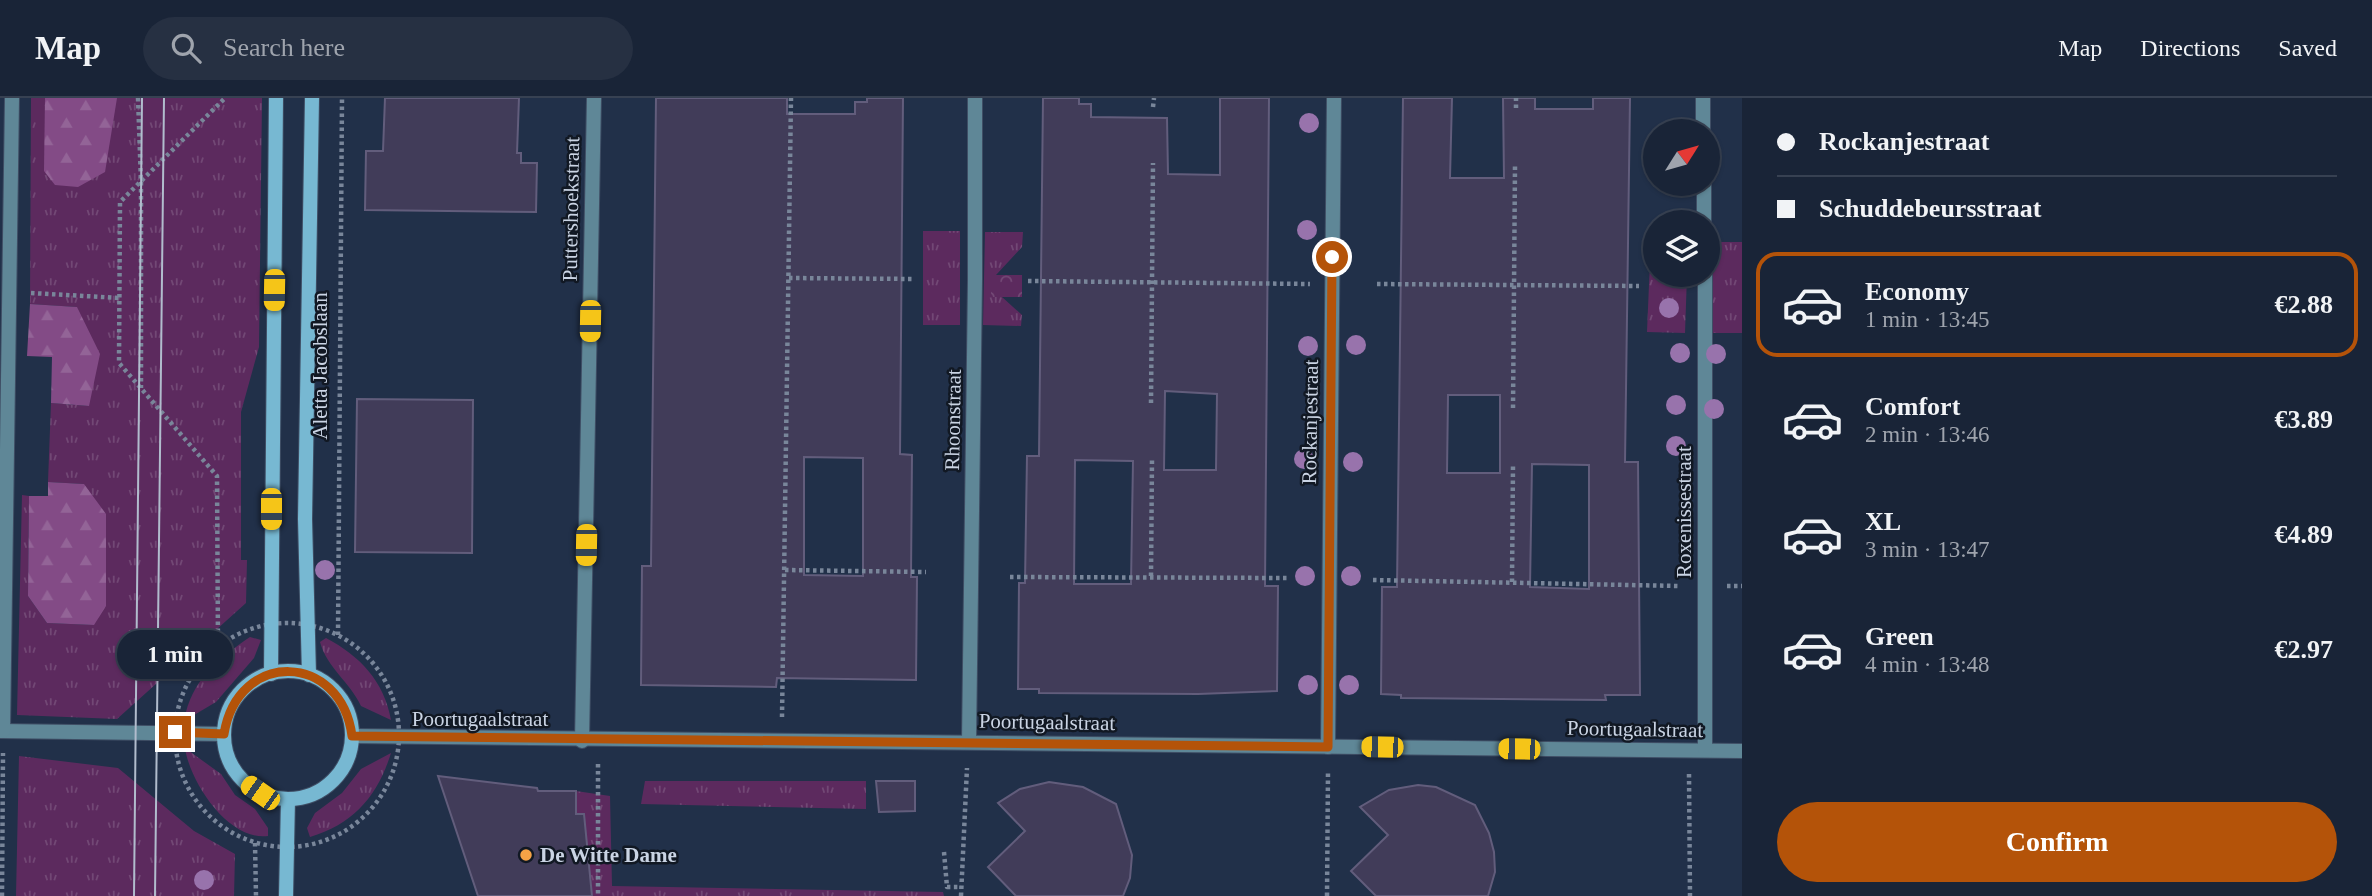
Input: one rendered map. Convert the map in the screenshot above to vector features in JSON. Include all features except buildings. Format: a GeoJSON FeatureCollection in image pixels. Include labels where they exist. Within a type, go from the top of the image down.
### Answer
{"type":"FeatureCollection","features":[{"type":"Feature","properties":{"kind":"street"},"geometry":{"type":"LineString","coordinates":[[12,98],[1,731],[224,734]]}},
{"type":"Feature","properties":{"kind":"street"},"geometry":{"type":"LineString","coordinates":[[271,674],[276,98]]}},
{"type":"Feature","properties":{"kind":"street","name":"Aletta Jacobslaan"},"geometry":{"type":"LineString","coordinates":[[309,675],[305,519],[312,98]]}},
{"type":"Feature","properties":{"kind":"street","name":"Puttershoekstraat"},"geometry":{"type":"LineString","coordinates":[[582,741],[594,98]]}},
{"type":"Feature","properties":{"kind":"street","name":"Rhoonstraat"},"geometry":{"type":"LineString","coordinates":[[969,742],[975,98]]}},
{"type":"Feature","properties":{"kind":"street","name":"Rockanjestraat"},"geometry":{"type":"LineString","coordinates":[[1328,747],[1334,98]]}},
{"type":"Feature","properties":{"kind":"street"},"geometry":{"type":"LineString","coordinates":[[1703,98],[1703,119]]}},
{"type":"Feature","properties":{"kind":"street","name":"Roxenissestraat"},"geometry":{"type":"LineString","coordinates":[[1704,287],[1704,750]]}},
{"type":"Feature","properties":{"kind":"street"},"geometry":{"type":"LineString","coordinates":[[283,671],[309,675],[327,685],[340,699],[349,716],[352,736],[343,768],[332,781],[304,797],[288,799],[260,793],[248,784],[230,762],[224,734],[233,703],[243,690],[271,674],[283,671]]}},
{"type":"Feature","properties":{"kind":"street","name":"Poortugaalstraat"},"geometry":{"type":"LineString","coordinates":[[352,736],[582,741],[969,742],[1742,751]]}},
{"type":"Feature","properties":{"kind":"street"},"geometry":{"type":"LineString","coordinates":[[286,896],[288,799]]}},
{"type":"Feature","properties":{"kind":"path"},"geometry":{"type":"LineString","coordinates":[[138,98],[141,182],[141,388]]}},
{"type":"Feature","properties":{"kind":"path"},"geometry":{"type":"LineString","coordinates":[[218,646],[216,476],[119,363],[120,202],[225,98]]}},
{"type":"Feature","properties":{"kind":"path","name":"Aletta Jacobslaan"},"geometry":{"type":"LineString","coordinates":[[338,635],[342,98]]}},
{"type":"Feature","properties":{"kind":"path"},"geometry":{"type":"LineString","coordinates":[[782,742],[791,98]]}},
{"type":"Feature","properties":{"kind":"path"},"geometry":{"type":"LineString","coordinates":[[1153,98],[1153,107]]}},
{"type":"Feature","properties":{"kind":"path"},"geometry":{"type":"LineString","coordinates":[[1516,98],[1516,108]]}},
{"type":"Feature","properties":{"kind":"path"},"geometry":{"type":"LineString","coordinates":[[1151,403],[1153,163]]}},
{"type":"Feature","properties":{"kind":"path"},"geometry":{"type":"LineString","coordinates":[[1513,408],[1515,166]]}},
{"type":"Feature","properties":{"kind":"path"},"geometry":{"type":"LineString","coordinates":[[789,278],[914,279]]}},
{"type":"Feature","properties":{"kind":"path"},"geometry":{"type":"LineString","coordinates":[[1028,281],[1332,284]]}},
{"type":"Feature","properties":{"kind":"path"},"geometry":{"type":"LineString","coordinates":[[1377,284],[1639,286]]}},
{"type":"Feature","properties":{"kind":"path"},"geometry":{"type":"LineString","coordinates":[[9,291],[120,298]]}},
{"type":"Feature","properties":{"kind":"path"},"geometry":{"type":"LineString","coordinates":[[1151,576],[1152,459]]}},
{"type":"Feature","properties":{"kind":"path"},"geometry":{"type":"LineString","coordinates":[[1512,582],[1513,465]]}},
{"type":"Feature","properties":{"kind":"path"},"geometry":{"type":"LineString","coordinates":[[785,570],[926,572]]}},
{"type":"Feature","properties":{"kind":"path"},"geometry":{"type":"LineString","coordinates":[[1010,577],[1287,578]]}},
{"type":"Feature","properties":{"kind":"path"},"geometry":{"type":"LineString","coordinates":[[1373,579],[1742,586]]}},
{"type":"Feature","properties":{"kind":"path"},"geometry":{"type":"LineString","coordinates":[[270,624],[308,625],[338,635],[356,647],[384,678],[398,718],[400,739],[390,781],[365,816],[352,827],[321,843],[286,848],[255,842],[228,831],[206,813],[194,797],[178,761],[175,732],[178,708],[187,684],[200,664],[218,646],[251,629],[270,624]]}},
{"type":"Feature","properties":{"kind":"path"},"geometry":{"type":"LineString","coordinates":[[1,731],[2,896]]}},
{"type":"Feature","properties":{"kind":"path"},"geometry":{"type":"LineString","coordinates":[[598,740],[598,896]]}},
{"type":"Feature","properties":{"kind":"path"},"geometry":{"type":"LineString","coordinates":[[961,896],[969,742]]}},
{"type":"Feature","properties":{"kind":"path"},"geometry":{"type":"LineString","coordinates":[[1327,896],[1328,747]]}},
{"type":"Feature","properties":{"kind":"path"},"geometry":{"type":"LineString","coordinates":[[1688,750],[1690,896]]}},
{"type":"Feature","properties":{"kind":"path"},"geometry":{"type":"LineString","coordinates":[[255,842],[256,896]]}},
{"type":"Feature","properties":{"kind":"path"},"geometry":{"type":"LineString","coordinates":[[944,852],[947,887],[961,887]]}},
{"type":"Feature","properties":{"kind":"green space"},"geometry":{"type":"Polygon","coordinates":[[[31,98],[262,98],[259,347],[241,412],[241,560],[247,560],[246,603],[117,719],[17,715],[22,495],[29,496],[28,596],[47,623],[94,625],[84,484],[48,482],[51,403],[89,406],[77,307],[30,304],[31,98]]]}},
{"type":"Feature","properties":{"kind":"green space"},"geometry":{"type":"Polygon","coordinates":[[[45,98],[117,98],[105,172],[78,187],[55,185],[44,171],[45,98]]]}},
{"type":"Feature","properties":{"kind":"green space"},"geometry":{"type":"Polygon","coordinates":[[[923,231],[960,231],[960,325],[923,325],[923,231]]]}},
{"type":"Feature","properties":{"kind":"green space"},"geometry":{"type":"Polygon","coordinates":[[[985,232],[1023,232],[1022,247],[996,275],[991,275],[991,296],[1002,297],[1022,315],[1021,326],[983,325],[985,232]]]}},
{"type":"Feature","properties":{"kind":"green space"},"geometry":{"type":"Polygon","coordinates":[[[1720,242],[1742,242],[1742,333],[1711,333],[1712,287],[1720,287],[1720,242]]]}},
{"type":"Feature","properties":{"kind":"green space"},"geometry":{"type":"Polygon","coordinates":[[[991,275],[1022,275],[1022,297],[991,297],[991,275]]]}},
{"type":"Feature","properties":{"kind":"green space"},"geometry":{"type":"Polygon","coordinates":[[[1649,287],[1687,287],[1685,333],[1647,332],[1649,287]]]}},
{"type":"Feature","properties":{"kind":"green space"},"geometry":{"type":"Polygon","coordinates":[[[30,304],[77,307],[100,354],[89,406],[51,403],[52,357],[27,356],[30,304]]]}},
{"type":"Feature","properties":{"kind":"green space"},"geometry":{"type":"Polygon","coordinates":[[[48,482],[84,484],[106,514],[106,606],[94,625],[47,623],[28,596],[29,496],[48,496],[48,482]]]}},
{"type":"Feature","properties":{"kind":"green space"},"geometry":{"type":"Polygon","coordinates":[[[250,637],[261,640],[254,658],[216,702],[184,721],[200,682],[217,662],[250,637]]]}},
{"type":"Feature","properties":{"kind":"green space"},"geometry":{"type":"Polygon","coordinates":[[[326,638],[350,653],[369,671],[383,693],[391,720],[361,706],[323,651],[320,642],[326,638]]]}},
{"type":"Feature","properties":{"kind":"green space"},"geometry":{"type":"Polygon","coordinates":[[[185,748],[221,774],[235,795],[255,809],[268,828],[268,836],[253,835],[239,829],[213,807],[194,777],[185,748]]]}},
{"type":"Feature","properties":{"kind":"green space"},"geometry":{"type":"Polygon","coordinates":[[[391,753],[379,782],[362,806],[339,824],[310,837],[307,828],[315,813],[342,793],[361,769],[391,753]]]}},
{"type":"Feature","properties":{"kind":"green space"},"geometry":{"type":"Polygon","coordinates":[[[19,756],[118,768],[194,831],[235,854],[234,896],[16,896],[19,756]]]}},
{"type":"Feature","properties":{"kind":"green space"},"geometry":{"type":"Polygon","coordinates":[[[645,781],[866,781],[866,809],[641,804],[645,781]]]}},
{"type":"Feature","properties":{"kind":"green space"},"geometry":{"type":"Polygon","coordinates":[[[576,791],[610,796],[612,886],[943,892],[944,896],[592,896],[584,815],[576,814],[576,791]]]}},
{"type":"Feature","properties":{"kind":"tram line"},"geometry":{"type":"LineString","coordinates":[[134,896],[142,98]]}},
{"type":"Feature","properties":{"kind":"tram line"},"geometry":{"type":"LineString","coordinates":[[155,896],[164,98]]}},
{"type":"Feature","properties":{"kind":"place","name":"De Witte Dame"},"geometry":{"type":"Point","coordinates":[526,855]}},
{"type":"Feature","properties":{"kind":"route"},"geometry":{"type":"LineString","coordinates":[[175,732],[224,734],[233,703],[243,690],[256,680],[283,671],[309,675],[327,685],[340,699],[349,716],[352,736],[400,739],[1328,747],[1332,257]]}}]}
